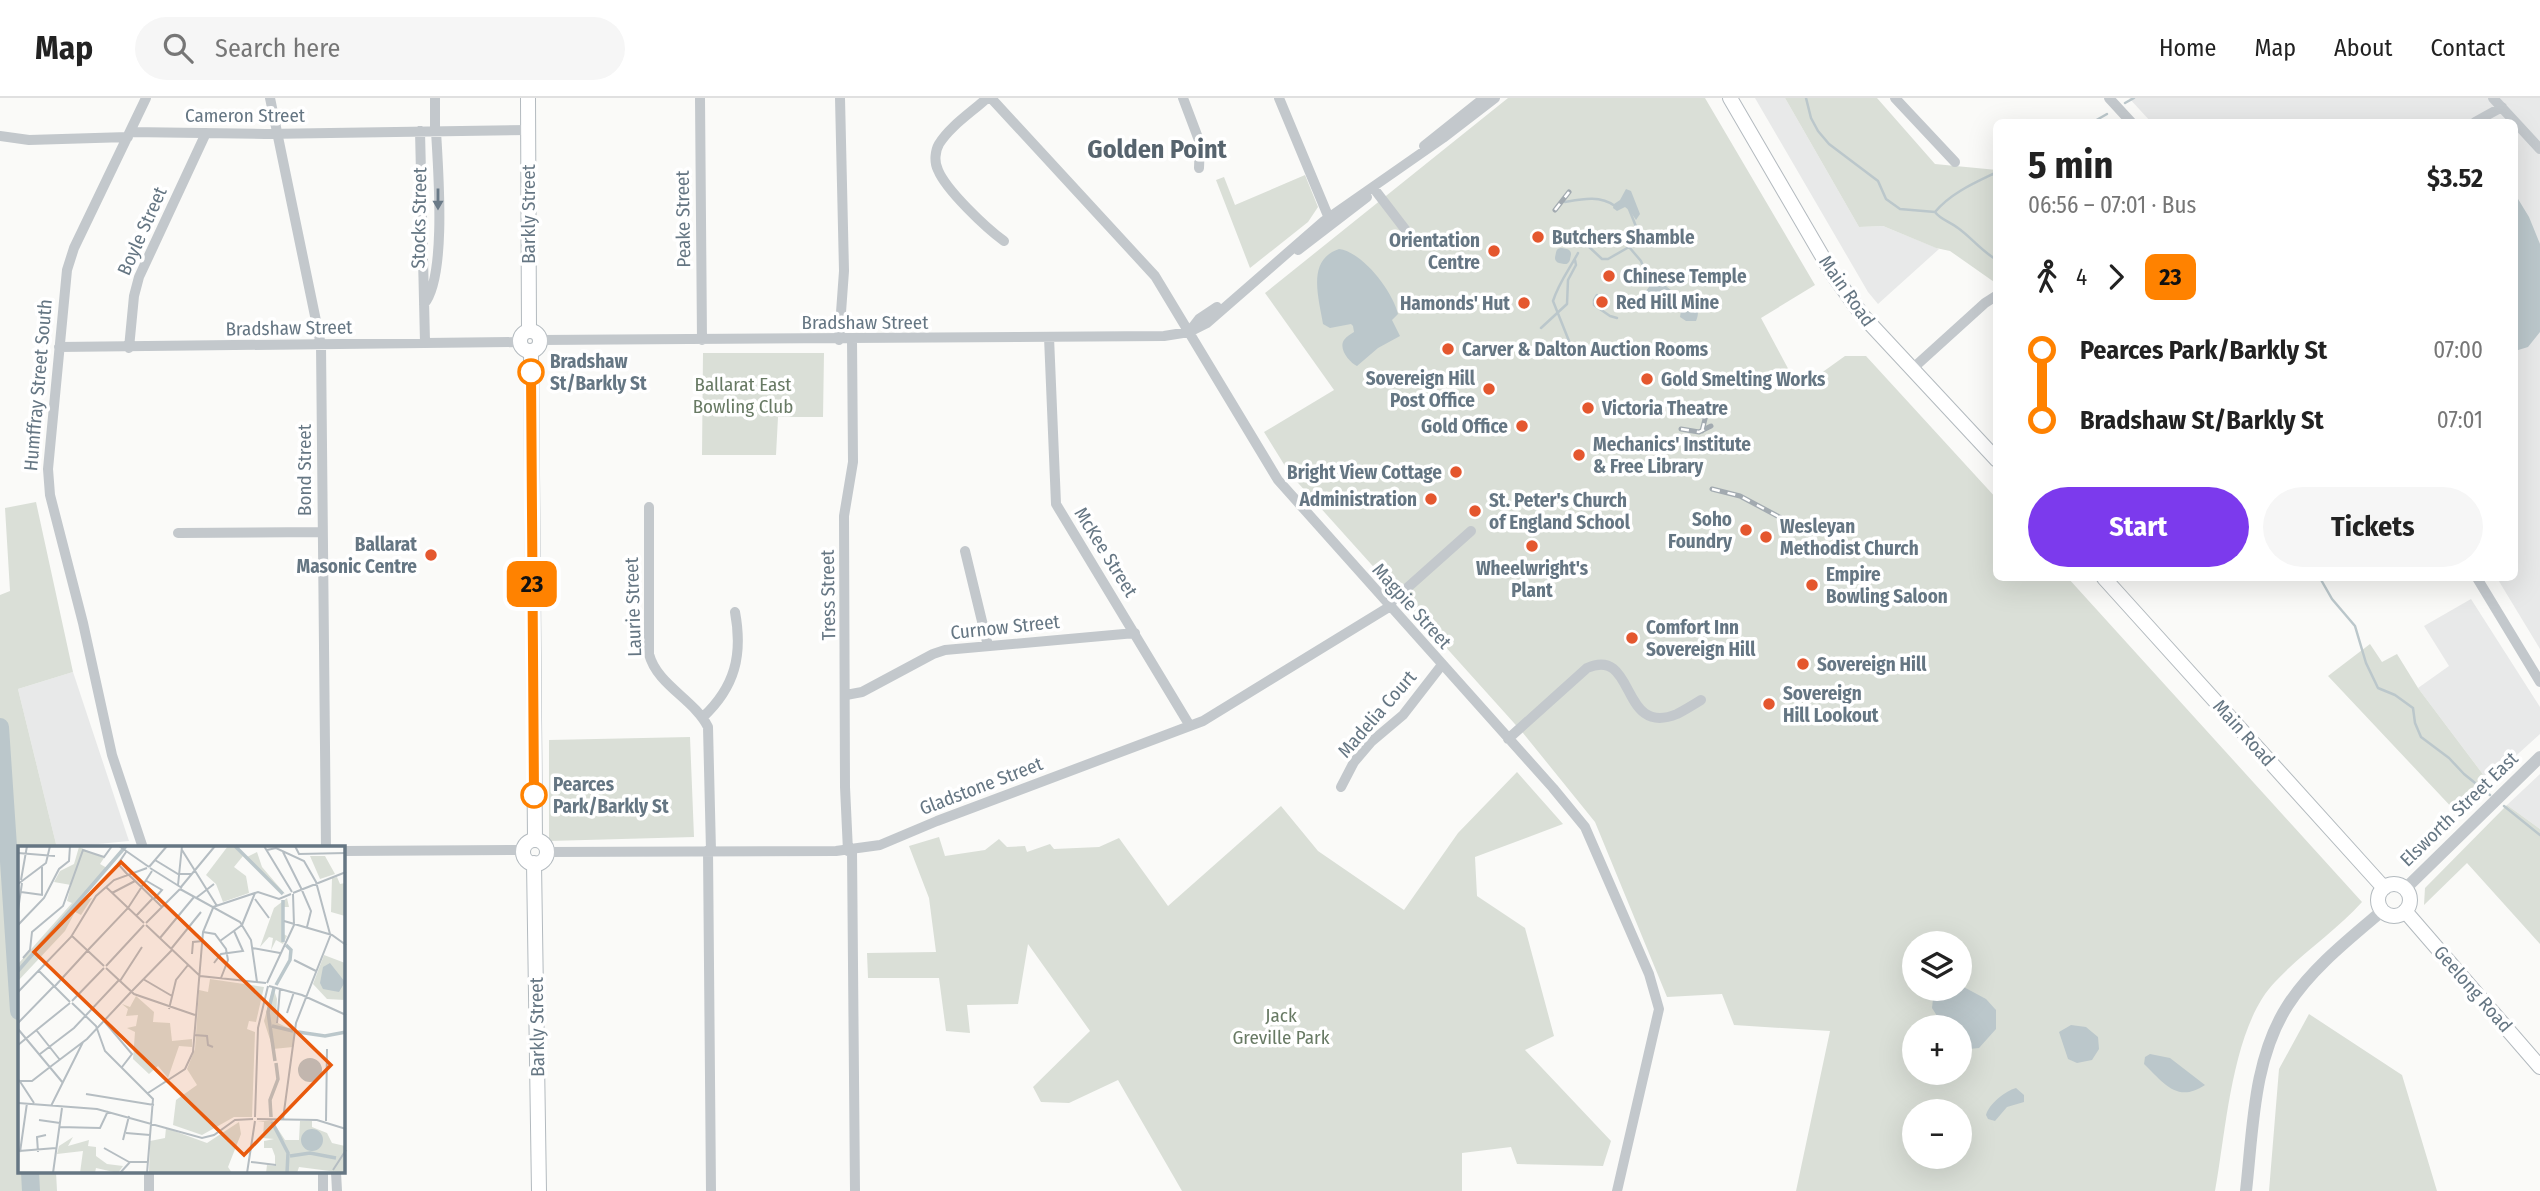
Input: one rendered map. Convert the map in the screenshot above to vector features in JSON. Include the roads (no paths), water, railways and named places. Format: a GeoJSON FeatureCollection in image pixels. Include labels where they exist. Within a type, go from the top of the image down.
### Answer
{"type":"FeatureCollection","features":[{"type":"Feature","properties":{"kind":"main road","name":"Barkly Street"},"geometry":{"type":"LineString","coordinates":[[527,98],[535,840]]}},
{"type":"Feature","properties":{"kind":"main road","name":"Main Road"},"geometry":{"type":"LineString","coordinates":[[1730,98],[1832,273],[1868,322],[1993,456]]}},
{"type":"Feature","properties":{"kind":"main road","name":"Main Road"},"geometry":{"type":"LineString","coordinates":[[2107,581],[2384,888]]}},
{"type":"Feature","properties":{"kind":"main road"},"geometry":{"type":"LineString","coordinates":[[535,840],[544,844],[547,852],[544,859],[534,863],[526,859],[523,850],[527,843],[535,840]]}},
{"type":"Feature","properties":{"kind":"main road","name":"Barkly Street"},"geometry":{"type":"LineString","coordinates":[[534,863],[539,1191]]}},
{"type":"Feature","properties":{"kind":"main road"},"geometry":{"type":"LineString","coordinates":[[2395,884],[2405,889],[2410,899],[2405,911],[2393,916],[2382,911],[2378,899],[2384,888],[2395,884]]}},
{"type":"Feature","properties":{"kind":"main road","name":"Geelong Road"},"geometry":{"type":"LineString","coordinates":[[2405,911],[2540,1067]]}},
{"type":"Feature","properties":{"kind":"street","name":"Humffray Street South"},"geometry":{"type":"LineString","coordinates":[[142,846],[112,755],[86,635],[49,491],[48,463],[65,278],[71,255],[146,98]]}},
{"type":"Feature","properties":{"kind":"street","name":"Bond Street"},"geometry":{"type":"LineString","coordinates":[[270,98],[321,345],[326,846]]}},
{"type":"Feature","properties":{"kind":"street","name":"Stocks Street"},"geometry":{"type":"LineString","coordinates":[[424,304],[433,290],[437,261],[435,98]]}},
{"type":"Feature","properties":{"kind":"street","name":"Peake Street"},"geometry":{"type":"LineString","coordinates":[[700,98],[702,340]]}},
{"type":"Feature","properties":{"kind":"street"},"geometry":{"type":"LineString","coordinates":[[839,340],[844,271],[840,98]]}},
{"type":"Feature","properties":{"kind":"street"},"geometry":{"type":"LineString","coordinates":[[989,98],[944,138],[936,155],[936,167],[943,179],[985,227],[1004,241]]}},
{"type":"Feature","properties":{"kind":"street","name":"Magpie Street"},"geometry":{"type":"LineString","coordinates":[[989,98],[1149,269],[1278,480],[1585,827],[1644,962],[1659,1009],[1617,1191]]}},
{"type":"Feature","properties":{"kind":"street"},"geometry":{"type":"LineString","coordinates":[[1183,98],[1200,145],[1199,168]]}},
{"type":"Feature","properties":{"kind":"street"},"geometry":{"type":"LineString","coordinates":[[1279,98],[1330,221]]}},
{"type":"Feature","properties":{"kind":"street"},"geometry":{"type":"LineString","coordinates":[[1459,122],[1484,98]]}},
{"type":"Feature","properties":{"kind":"street"},"geometry":{"type":"LineString","coordinates":[[1330,221],[1375,190],[1459,122],[1495,98]]}},
{"type":"Feature","properties":{"kind":"street"},"geometry":{"type":"LineString","coordinates":[[1895,98],[1955,162]]}},
{"type":"Feature","properties":{"kind":"street"},"geometry":{"type":"LineString","coordinates":[[2109,98],[2128,119]]}},
{"type":"Feature","properties":{"kind":"street"},"geometry":{"type":"LineString","coordinates":[[2478,119],[2496,100],[2513,119]]}},
{"type":"Feature","properties":{"kind":"street"},"geometry":{"type":"LineString","coordinates":[[2518,124],[2540,149]]}},
{"type":"Feature","properties":{"kind":"street","name":"Cameron Street"},"geometry":{"type":"LineString","coordinates":[[0,136],[29,140],[129,134],[528,130]]}},
{"type":"Feature","properties":{"kind":"street","name":"Stocks Street"},"geometry":{"type":"LineString","coordinates":[[420,131],[425,342]]}},
{"type":"Feature","properties":{"kind":"street","name":"Boyle Street"},"geometry":{"type":"LineString","coordinates":[[129,348],[139,277],[206,133]]}},
{"type":"Feature","properties":{"kind":"street"},"geometry":{"type":"LineString","coordinates":[[1189,332],[1199,319],[1236,296],[1282,259],[1312,241],[1330,221],[1388,178]]}},
{"type":"Feature","properties":{"kind":"street"},"geometry":{"type":"LineString","coordinates":[[1375,190],[1411,237]]}},
{"type":"Feature","properties":{"kind":"street"},"geometry":{"type":"LineString","coordinates":[[1910,370],[1993,298]]}},
{"type":"Feature","properties":{"kind":"street","name":"Bradshaw Street"},"geometry":{"type":"LineString","coordinates":[[59,347],[1164,336],[1189,332]]}},
{"type":"Feature","properties":{"kind":"street","name":"McKee Street"},"geometry":{"type":"LineString","coordinates":[[1049,337],[1056,505],[1190,726]]}},
{"type":"Feature","properties":{"kind":"street","name":"Tress Street"},"geometry":{"type":"LineString","coordinates":[[852,340],[853,462],[844,516],[846,804],[850,850],[855,1191]]}},
{"type":"Feature","properties":{"kind":"street","name":"Laurie Street"},"geometry":{"type":"LineString","coordinates":[[649,507],[650,658],[658,673],[703,717]]}},
{"type":"Feature","properties":{"kind":"street","name":"Gladstone Street"},"geometry":{"type":"LineString","coordinates":[[547,852],[850,850],[886,842],[1190,726],[1219,712],[1388,606],[1471,531]]}},
{"type":"Feature","properties":{"kind":"street"},"geometry":{"type":"LineString","coordinates":[[178,533],[322,532]]}},
{"type":"Feature","properties":{"kind":"street"},"geometry":{"type":"LineString","coordinates":[[965,551],[988,646]]}},
{"type":"Feature","properties":{"kind":"street"},"geometry":{"type":"LineString","coordinates":[[2479,581],[2540,682]]}},
{"type":"Feature","properties":{"kind":"street"},"geometry":{"type":"LineString","coordinates":[[711,1191],[710,734],[703,717],[721,699],[732,680],[737,655],[734,612]]}},
{"type":"Feature","properties":{"kind":"street","name":"Curnow Street"},"geometry":{"type":"LineString","coordinates":[[846,695],[862,692],[939,652],[1135,633]]}},
{"type":"Feature","properties":{"kind":"street"},"geometry":{"type":"LineString","coordinates":[[1508,739],[1576,677],[1593,665],[1609,666],[1620,674],[1635,705],[1649,716],[1661,718],[1672,715],[1701,700]]}},
{"type":"Feature","properties":{"kind":"street","name":"Madelia Court"},"geometry":{"type":"LineString","coordinates":[[1341,787],[1354,762],[1371,742],[1403,715],[1441,666]]}},
{"type":"Feature","properties":{"kind":"street","name":"Elsworth Street East"},"geometry":{"type":"LineString","coordinates":[[2405,889],[2540,757]]}},
{"type":"Feature","properties":{"kind":"street"},"geometry":{"type":"LineString","coordinates":[[345,851],[523,850]]}},
{"type":"Feature","properties":{"kind":"street"},"geometry":{"type":"LineString","coordinates":[[2246,1191],[2262,1067],[2272,1035],[2299,989],[2382,911]]}},
{"type":"Feature","properties":{"kind":"waterway"},"geometry":{"type":"LineString","coordinates":[[1806,98],[1811,118],[1818,131],[1829,144],[1878,181],[1886,199],[1900,209],[1935,212],[1993,257]]}},
{"type":"Feature","properties":{"kind":"waterway"},"geometry":{"type":"LineString","coordinates":[[2125,103],[2134,98]]}},
{"type":"Feature","properties":{"kind":"waterway"},"geometry":{"type":"LineString","coordinates":[[2098,119],[2107,114]]}},
{"type":"Feature","properties":{"kind":"waterway"},"geometry":{"type":"LineString","coordinates":[[1935,212],[1962,190],[1993,174]]}},
{"type":"Feature","properties":{"kind":"waterway"},"geometry":{"type":"LineString","coordinates":[[1565,202],[1597,199],[1615,206]]}},
{"type":"Feature","properties":{"kind":"waterway"},"geometry":{"type":"LineString","coordinates":[[1629,209],[1637,229],[1629,247]]}},
{"type":"Feature","properties":{"kind":"waterway"},"geometry":{"type":"LineString","coordinates":[[1587,245],[1602,259],[1608,259],[1629,247],[1641,261],[1650,286]]}},
{"type":"Feature","properties":{"kind":"waterway"},"geometry":{"type":"LineString","coordinates":[[1561,253],[1566,254],[1565,259],[1560,258],[1561,253]]}},
{"type":"Feature","properties":{"kind":"waterway"},"geometry":{"type":"LineString","coordinates":[[1571,346],[1553,301],[1578,253]]}},
{"type":"Feature","properties":{"kind":"waterway"},"geometry":{"type":"LineString","coordinates":[[1541,328],[1567,304],[1568,280],[1576,265],[1575,260]]}},
{"type":"Feature","properties":{"kind":"waterway"},"geometry":{"type":"LineString","coordinates":[[1597,295],[1594,305],[1617,318]]}},
{"type":"Feature","properties":{"kind":"waterway"},"geometry":{"type":"LineString","coordinates":[[1671,307],[1680,310]]}},
{"type":"Feature","properties":{"kind":"waterway"},"geometry":{"type":"LineString","coordinates":[[2322,581],[2332,599],[2355,626],[2366,663],[2378,688],[2395,695],[2413,708],[2421,737],[2490,795]]}},
{"type":"Feature","properties":{"kind":"waterway"},"geometry":{"type":"LineString","coordinates":[[0,727],[18,996]]}},
{"type":"Feature","properties":{"kind":"waterway"},"geometry":{"type":"LineString","coordinates":[[2504,806],[2540,835]]}},
{"type":"Feature","properties":{"kind":"waterway"},"geometry":{"type":"LineString","coordinates":[[30,1174],[31,1191]]}},
{"type":"Feature","properties":{"kind":"railway"},"geometry":{"type":"LineString","coordinates":[[1555,210],[1569,192]]}},
{"type":"Feature","properties":{"kind":"railway"},"geometry":{"type":"LineString","coordinates":[[1702,431],[1708,407]]}},
{"type":"Feature","properties":{"kind":"railway"},"geometry":{"type":"LineString","coordinates":[[1681,429],[1699,432],[1711,426]]}},
{"type":"Feature","properties":{"kind":"railway"},"geometry":{"type":"LineString","coordinates":[[1712,489],[1740,496],[1800,528]]}},
{"type":"Feature","properties":{"kind":"place","name":"Butchers Shamble"},"geometry":{"type":"Point","coordinates":[1538,237]}},
{"type":"Feature","properties":{"kind":"place","name":"Orientation Centre"},"geometry":{"type":"Point","coordinates":[1494,251]}},
{"type":"Feature","properties":{"kind":"place","name":"Chinese Temple"},"geometry":{"type":"Point","coordinates":[1609,276]}},
{"type":"Feature","properties":{"kind":"place","name":"Red Hill Mine"},"geometry":{"type":"Point","coordinates":[1602,302]}},
{"type":"Feature","properties":{"kind":"place","name":"Hamonds' Hut"},"geometry":{"type":"Point","coordinates":[1524,303]}},
{"type":"Feature","properties":{"kind":"place","name":"Carver & Dalton Auction Rooms"},"geometry":{"type":"Point","coordinates":[1448,349]}},
{"type":"Feature","properties":{"kind":"place","name":"Bradshaw St/Barkly St"},"geometry":{"type":"Point","coordinates":[531,372]}},
{"type":"Feature","properties":{"kind":"place","name":"Gold Smelting Works"},"geometry":{"type":"Point","coordinates":[1647,379]}},
{"type":"Feature","properties":{"kind":"place","name":"Sovereign Hill Post Office"},"geometry":{"type":"Point","coordinates":[1489,389]}},
{"type":"Feature","properties":{"kind":"place","name":"Victoria Theatre"},"geometry":{"type":"Point","coordinates":[1588,408]}},
{"type":"Feature","properties":{"kind":"place","name":"Gold Office"},"geometry":{"type":"Point","coordinates":[1522,426]}},
{"type":"Feature","properties":{"kind":"place","name":"Mechanics' Institute & Free Library"},"geometry":{"type":"Point","coordinates":[1579,455]}},
{"type":"Feature","properties":{"kind":"place","name":"Bright View Cottage"},"geometry":{"type":"Point","coordinates":[1456,472]}},
{"type":"Feature","properties":{"kind":"place","name":"Administration"},"geometry":{"type":"Point","coordinates":[1431,499]}},
{"type":"Feature","properties":{"kind":"place","name":"St. Peter's Church of England School"},"geometry":{"type":"Point","coordinates":[1475,511]}},
{"type":"Feature","properties":{"kind":"place","name":"Soho Foundry"},"geometry":{"type":"Point","coordinates":[1746,530]}},
{"type":"Feature","properties":{"kind":"place","name":"Wesleyan Methodist Church"},"geometry":{"type":"Point","coordinates":[1766,537]}},
{"type":"Feature","properties":{"kind":"place","name":"Wheelwright's Plant"},"geometry":{"type":"Point","coordinates":[1532,546]}},
{"type":"Feature","properties":{"kind":"place","name":"Ballarat Masonic Centre"},"geometry":{"type":"Point","coordinates":[431,555]}},
{"type":"Feature","properties":{"kind":"place","name":"Empire Bowling Saloon"},"geometry":{"type":"Point","coordinates":[1812,585]}},
{"type":"Feature","properties":{"kind":"place","name":"Comfort Inn Sovereign Hill"},"geometry":{"type":"Point","coordinates":[1632,638]}},
{"type":"Feature","properties":{"kind":"place","name":"Sovereign Hill"},"geometry":{"type":"Point","coordinates":[1803,664]}},
{"type":"Feature","properties":{"kind":"place","name":"Sovereign Hill Lookout"},"geometry":{"type":"Point","coordinates":[1769,704]}},
{"type":"Feature","properties":{"kind":"place","name":"Pearces Park/Barkly St"},"geometry":{"type":"Point","coordinates":[534,795]}},
{"type":"Feature","properties":{"kind":"district","name":"Golden Point"},"geometry":{"type":"Point","coordinates":[1157,149]}},
{"type":"Feature","properties":{"kind":"park label","name":"Ballarat East Bowling Club"},"geometry":{"type":"Point","coordinates":[743,395]}},
{"type":"Feature","properties":{"kind":"park label","name":"Jack Greville Park"},"geometry":{"type":"Point","coordinates":[1281,1026]}}]}
